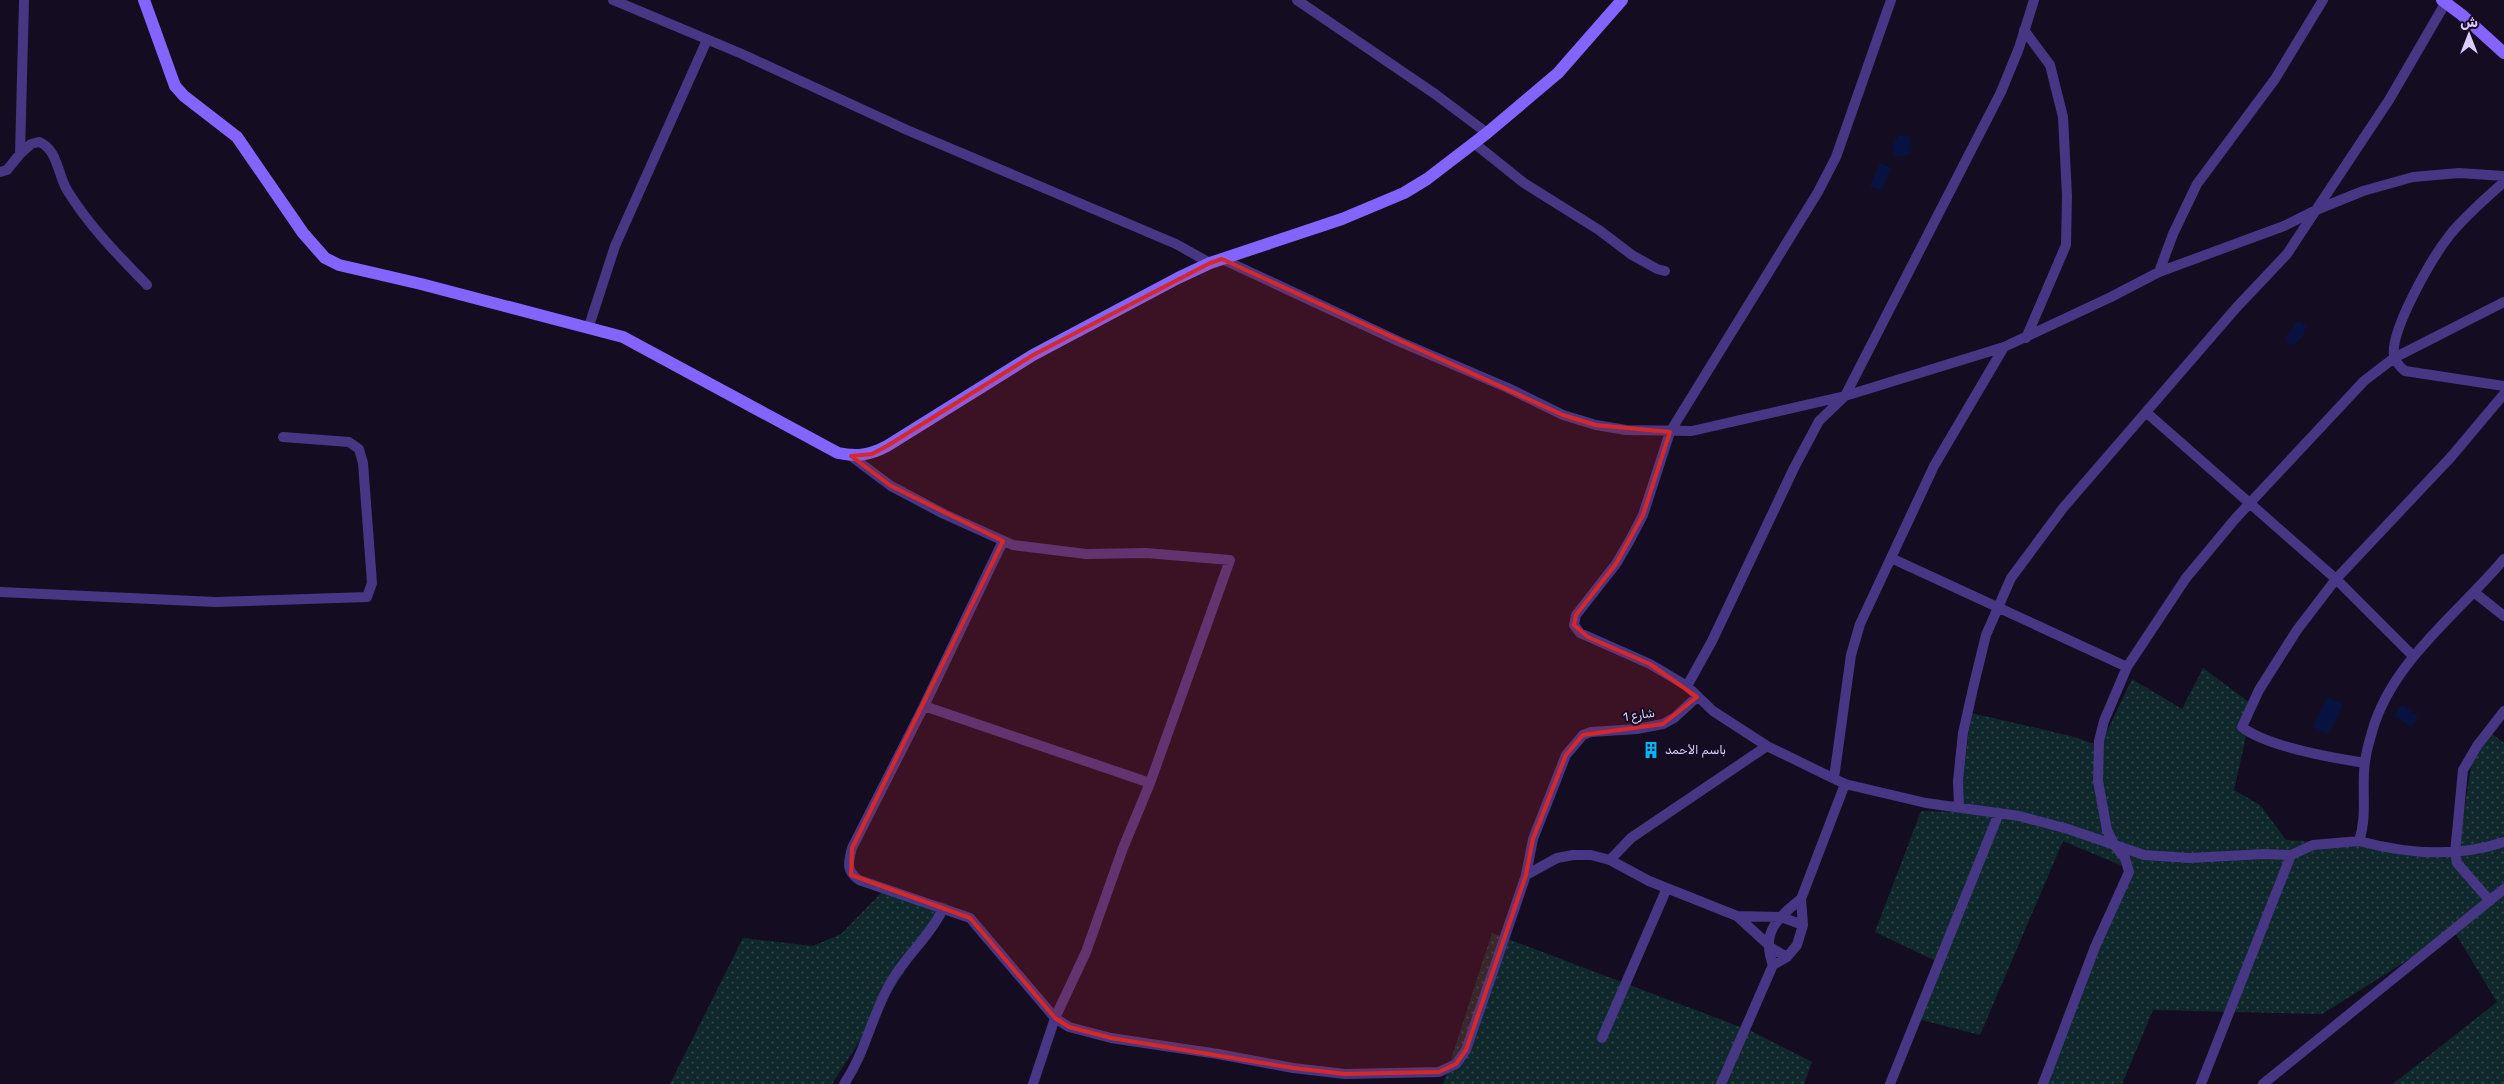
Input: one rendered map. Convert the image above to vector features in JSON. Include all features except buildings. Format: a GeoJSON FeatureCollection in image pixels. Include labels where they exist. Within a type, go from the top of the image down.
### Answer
{"type":"FeatureCollection","features":[{"type":"Feature","properties":{"kind":"street"},"geometry":{"type":"LineString","coordinates":[[20,154],[24,0]]}},
{"type":"Feature","properties":{"kind":"street"},"geometry":{"type":"LineString","coordinates":[[144,0],[175,86],[184,96],[237,137],[303,233],[326,258],[339,265],[589,326],[632,341],[830,449],[851,456],[891,486],[944,514],[1003,541],[1031,549],[1086,554],[1146,553],[1230,560],[1150,783],[1123,848],[1086,952],[1055,1018],[1033,1084]]}},
{"type":"Feature","properties":{"kind":"street"},"geometry":{"type":"LineString","coordinates":[[613,0],[907,130],[1216,261],[1563,414],[1596,425],[1670,432],[1692,431],[1845,396],[2004,347],[2159,272],[2284,226],[2316,210],[2363,191],[2414,177],[2459,173],[2504,176]]}},
{"type":"Feature","properties":{"kind":"street"},"geometry":{"type":"LineString","coordinates":[[1297,0],[1435,94],[1487,133]]}},
{"type":"Feature","properties":{"kind":"street"},"geometry":{"type":"LineString","coordinates":[[851,456],[872,454],[887,446],[1033,355],[1086,325],[1216,261],[1294,236],[1404,193],[1427,179],[1487,133],[1558,74],[1622,0]]}},
{"type":"Feature","properties":{"kind":"street"},"geometry":{"type":"LineString","coordinates":[[1890,0],[1831,166],[1802,220],[1761,283],[1670,432],[1643,515],[1616,564],[1576,615],[1574,625],[1580,633],[1650,664],[1686,686],[1713,711],[1766,746],[1845,784],[1926,803],[1959,806],[1999,813],[2068,829],[2144,855],[2182,857],[2291,855],[2313,844],[2359,840],[2396,850],[2455,853],[2504,842]]}},
{"type":"Feature","properties":{"kind":"street"},"geometry":{"type":"LineString","coordinates":[[1686,686],[1712,640],[1794,468],[1819,421],[1845,396],[2001,92],[2034,0]]}},
{"type":"Feature","properties":{"kind":"street"},"geometry":{"type":"LineString","coordinates":[[2159,272],[2173,234],[2197,184],[2275,79],[2322,0]]}},
{"type":"Feature","properties":{"kind":"street"},"geometry":{"type":"LineString","coordinates":[[1959,806],[1958,781],[1963,733],[1986,635],[2011,578],[2063,508],[2236,308],[2287,254],[2388,100],[2444,1],[2504,53]]}},
{"type":"Feature","properties":{"kind":"street"},"geometry":{"type":"LineString","coordinates":[[2024,30],[2050,65],[2063,118],[2067,196],[2066,245],[2026,338]]}},
{"type":"Feature","properties":{"kind":"street"},"geometry":{"type":"LineString","coordinates":[[589,326],[615,246],[707,40]]}},
{"type":"Feature","properties":{"kind":"street"},"geometry":{"type":"LineString","coordinates":[[0,172],[7,170],[30,144],[39,142],[50,148],[67,190],[97,234],[147,286]]}},
{"type":"Feature","properties":{"kind":"street"},"geometry":{"type":"LineString","coordinates":[[1474,143],[1524,183],[1599,230],[1632,254],[1657,269],[1665,271]]}},
{"type":"Feature","properties":{"kind":"street"},"geometry":{"type":"LineString","coordinates":[[2504,182],[2470,213],[2448,237],[2432,262],[2398,331],[2394,358],[2398,366],[2406,371],[2504,386]]}},
{"type":"Feature","properties":{"kind":"street"},"geometry":{"type":"LineString","coordinates":[[2043,1084],[2095,947],[2129,872],[2125,858],[2115,846],[2107,830],[2099,789],[2099,741],[2104,721],[2127,667],[2186,578],[2250,503],[2364,381],[2394,358],[2504,302]]}},
{"type":"Feature","properties":{"kind":"street"},"geometry":{"type":"LineString","coordinates":[[1834,778],[1851,655],[1860,624],[1934,466],[2004,347]]}},
{"type":"Feature","properties":{"kind":"street"},"geometry":{"type":"LineString","coordinates":[[2365,763],[2321,757],[2278,743],[2242,727],[2259,690],[2297,630],[2336,579],[2450,457],[2504,394]]}},
{"type":"Feature","properties":{"kind":"street"},"geometry":{"type":"LineString","coordinates":[[2147,413],[2336,579],[2413,656]]}},
{"type":"Feature","properties":{"kind":"street"},"geometry":{"type":"LineString","coordinates":[[0,592],[216,602],[367,596],[372,583],[362,463],[359,449],[349,442],[283,437]]}},
{"type":"Feature","properties":{"kind":"street"},"geometry":{"type":"LineString","coordinates":[[1003,541],[924,706],[852,848],[848,868],[851,875],[859,880],[970,918],[1055,1018],[1069,1027],[1111,1038],[1218,1054],[1294,1068],[1345,1074],[1440,1072],[1456,1064],[1466,1050],[1526,875],[1557,858],[1573,855],[1591,855],[1610,860],[1666,888],[1737,916],[1779,953],[1787,957]]}},
{"type":"Feature","properties":{"kind":"street"},"geometry":{"type":"LineString","coordinates":[[1891,558],[2127,667]]}},
{"type":"Feature","properties":{"kind":"street"},"geometry":{"type":"LineString","coordinates":[[2359,840],[2364,824],[2365,763],[2379,712],[2413,656],[2475,593],[2504,559]]}},
{"type":"Feature","properties":{"kind":"street"},"geometry":{"type":"LineString","coordinates":[[2475,593],[2504,616]]}},
{"type":"Feature","properties":{"kind":"street","name":"شارع 1"},"geometry":{"type":"LineString","coordinates":[[1526,875],[1533,839],[1543,812],[1566,755],[1577,740],[1591,732],[1637,729],[1664,724],[1697,698]]}},
{"type":"Feature","properties":{"kind":"street"},"geometry":{"type":"LineString","coordinates":[[924,706],[1150,783]]}},
{"type":"Feature","properties":{"kind":"street"},"geometry":{"type":"LineString","coordinates":[[2490,901],[2457,862],[2455,853],[2463,770],[2476,746],[2504,711]]}},
{"type":"Feature","properties":{"kind":"street"},"geometry":{"type":"LineString","coordinates":[[1610,860],[1631,838],[1766,746]]}},
{"type":"Feature","properties":{"kind":"street"},"geometry":{"type":"LineString","coordinates":[[1721,1084],[1772,965],[1767,942],[1781,917],[1800,900],[1845,784]]}},
{"type":"Feature","properties":{"kind":"street"},"geometry":{"type":"LineString","coordinates":[[1890,1084],[1999,813]]}},
{"type":"Feature","properties":{"kind":"street"},"geometry":{"type":"LineString","coordinates":[[2200,1084],[2291,855]]}},
{"type":"Feature","properties":{"kind":"street"},"geometry":{"type":"LineString","coordinates":[[1602,1038],[1666,888]]}},
{"type":"Feature","properties":{"kind":"street"},"geometry":{"type":"LineString","coordinates":[[2263,1084],[2504,889]]}},
{"type":"Feature","properties":{"kind":"street"},"geometry":{"type":"LineString","coordinates":[[1772,965],[1787,957],[1797,945],[1803,925],[1800,900]]}},
{"type":"Feature","properties":{"kind":"street"},"geometry":{"type":"LineString","coordinates":[[844,1084],[854,1070],[892,980],[933,929],[943,909]]}},
{"type":"Feature","properties":{"kind":"street"},"geometry":{"type":"LineString","coordinates":[[1737,916],[1781,917],[1803,925]]}},
{"type":"Feature","properties":{"kind":"highlighted area"},"geometry":{"type":"Polygon","coordinates":[[[1222,259],[1563,415],[1596,425],[1670,432],[1643,515],[1616,564],[1576,615],[1574,625],[1588,637],[1650,664],[1697,697],[1663,724],[1583,735],[1566,755],[1533,839],[1526,875],[1466,1050],[1456,1064],[1439,1072],[1345,1074],[1293,1068],[1111,1038],[1069,1027],[1055,1018],[970,918],[851,875],[852,848],[1003,541],[891,486],[851,456],[872,454],[1033,355],[1210,263],[1222,259]]]}},
{"type":"Feature","properties":{"kind":"green space"},"geometry":{"type":"Polygon","coordinates":[[[2203,668],[2253,705],[2234,790],[2260,805],[2286,840],[2458,850],[2471,766],[2486,729],[2504,743],[2504,1084],[2393,1084],[2497,1002],[2454,931],[2322,1014],[2153,1010],[2122,1084],[2037,1084],[2132,870],[2063,841],[1980,1035],[1914,1018],[1936,961],[1875,932],[1921,811],[1959,812],[1971,713],[2071,736],[2100,746],[2132,679],[2182,709],[2203,668]]]}},
{"type":"Feature","properties":{"kind":"green space"},"geometry":{"type":"Polygon","coordinates":[[[885,889],[948,904],[832,1084],[670,1084],[743,938],[813,946],[841,934],[885,889]]]}},
{"type":"Feature","properties":{"kind":"green space"},"geometry":{"type":"Polygon","coordinates":[[[1492,933],[1751,1031],[1812,1062],[1804,1084],[1443,1084],[1492,933]]]}},
{"type":"Feature","properties":{"kind":"shaded area"},"geometry":{"type":"Polygon","coordinates":[[[1898,136],[1909,136],[1912,146],[1909,155],[1898,157],[1893,153],[1893,145],[1898,136]]]}},
{"type":"Feature","properties":{"kind":"shaded area"},"geometry":{"type":"Polygon","coordinates":[[[1880,163],[1891,168],[1882,190],[1870,186],[1880,163]]]}},
{"type":"Feature","properties":{"kind":"shaded area"},"geometry":{"type":"Polygon","coordinates":[[[2298,321],[2307,327],[2304,335],[2294,345],[2288,344],[2286,337],[2298,321]]]}},
{"type":"Feature","properties":{"kind":"shaded area"},"geometry":{"type":"Polygon","coordinates":[[[2327,697],[2343,704],[2329,734],[2313,727],[2327,697]]]}},
{"type":"Feature","properties":{"kind":"shaded area"},"geometry":{"type":"Polygon","coordinates":[[[2402,705],[2418,716],[2411,727],[2394,716],[2402,705]]]}},
{"type":"Feature","properties":{"kind":"place","name":"باسم الأحمد"},"geometry":{"type":"Point","coordinates":[1651,750]}}]}
